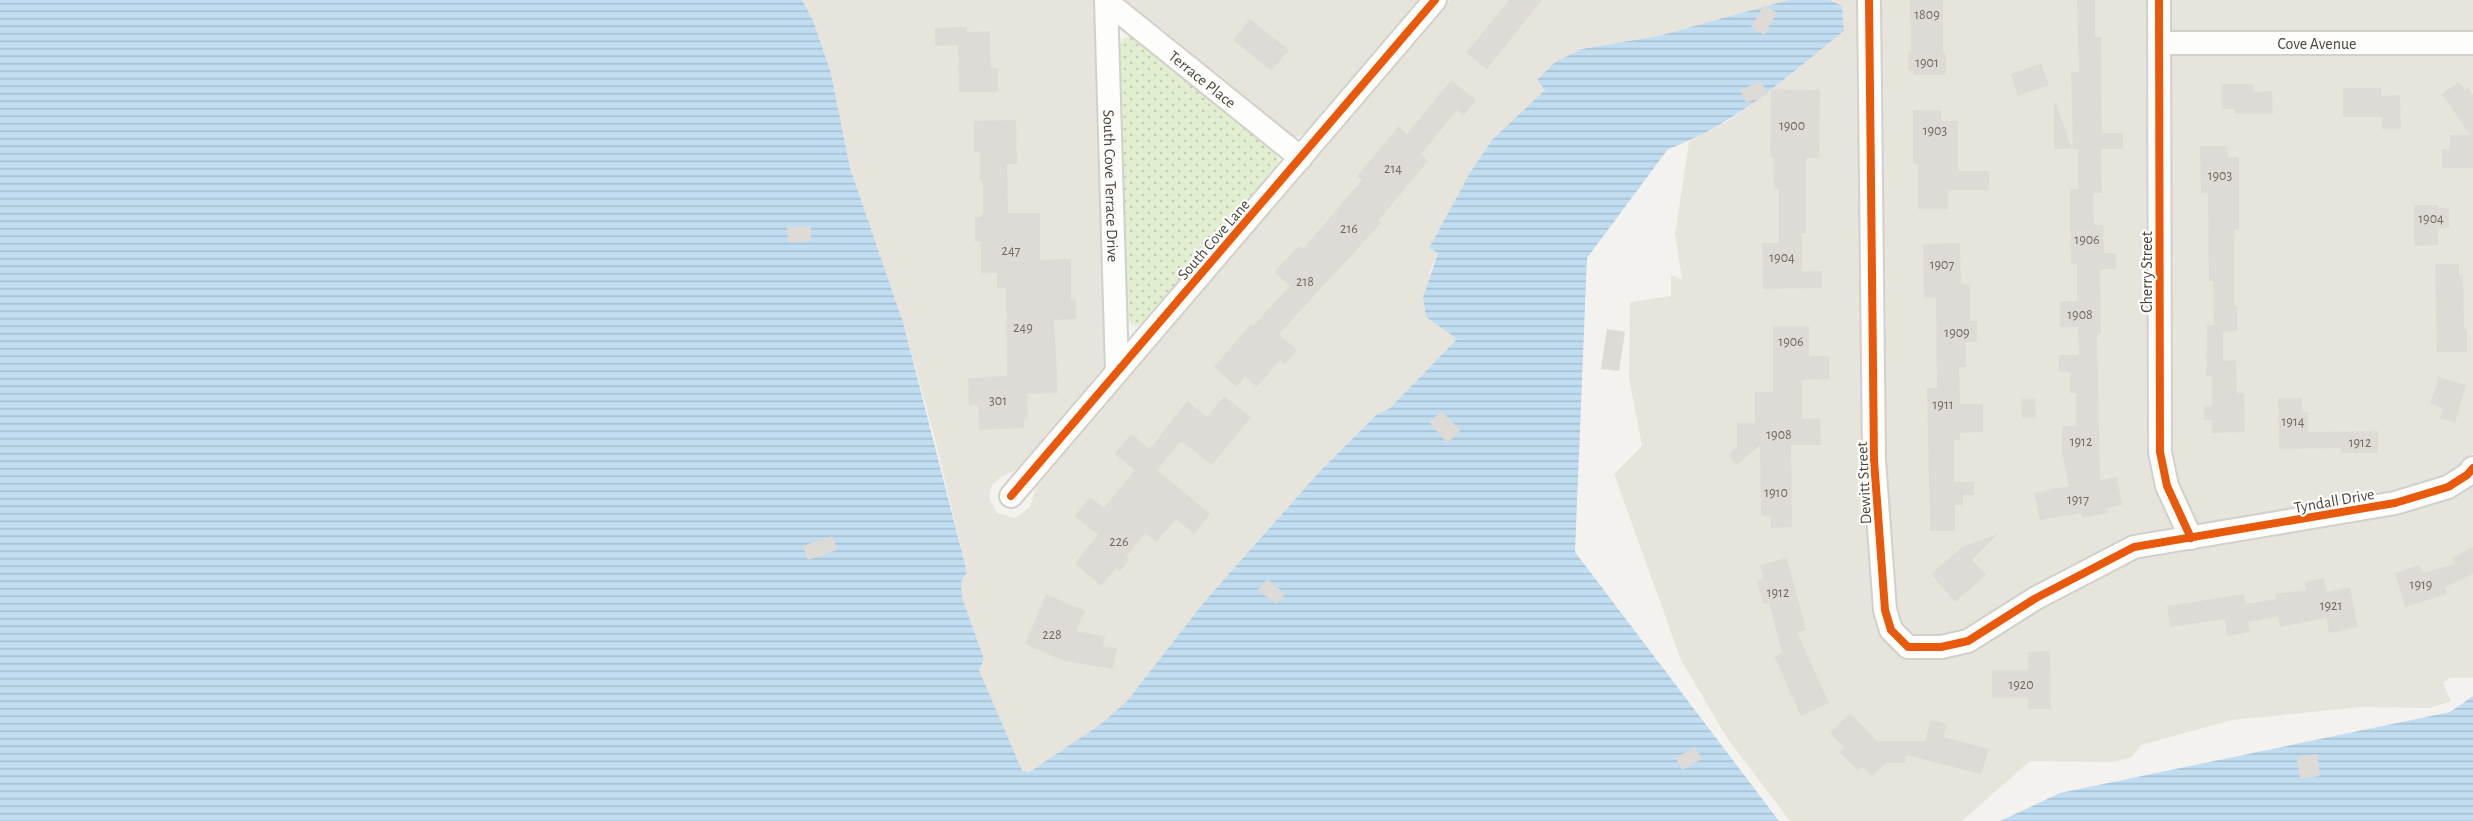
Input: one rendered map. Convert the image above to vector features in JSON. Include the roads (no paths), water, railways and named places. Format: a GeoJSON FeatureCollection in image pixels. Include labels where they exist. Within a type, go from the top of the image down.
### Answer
{"type":"FeatureCollection","features":[{"type":"Feature","properties":{"kind":"street","name":"Terrace Place"},"geometry":{"type":"LineString","coordinates":[[1106,0],[1301,158]]}},
{"type":"Feature","properties":{"kind":"street","name":"South Cove Terrace Drive"},"geometry":{"type":"LineString","coordinates":[[1106,0],[1117,372]]}},
{"type":"Feature","properties":{"kind":"street","name":"South Cove Lane"},"geometry":{"type":"LineString","coordinates":[[1011,496],[1435,0]]}},
{"type":"Feature","properties":{"kind":"street","name":"Dewitt Street"},"geometry":{"type":"LineString","coordinates":[[1869,0],[1874,460],[1885,610],[1891,630],[1908,647],[1941,647],[1968,642],[2036,598],[2134,547],[2191,538]]}},
{"type":"Feature","properties":{"kind":"street","name":"Cherry Street"},"geometry":{"type":"LineString","coordinates":[[2159,0],[2160,452],[2167,486],[2191,538]]}},
{"type":"Feature","properties":{"kind":"street","name":"Cove Avenue"},"geometry":{"type":"LineString","coordinates":[[2159,43],[2473,43]]}},
{"type":"Feature","properties":{"kind":"street","name":"Tyndall Drive"},"geometry":{"type":"LineString","coordinates":[[2191,538],[2395,503],[2448,487],[2467,475],[2473,468]]}},
{"type":"Feature","properties":{"kind":"water"},"geometry":{"type":"Polygon","coordinates":[[[0,0],[802,0],[813,20],[831,73],[850,168],[903,322],[967,572],[961,582],[962,597],[984,659],[979,670],[1022,770],[1028,773],[1101,724],[1127,701],[1204,602],[1321,470],[1376,415],[1390,408],[1457,339],[1426,317],[1423,297],[1438,253],[1429,248],[1470,173],[1492,140],[1545,90],[1537,80],[1555,62],[1582,49],[1658,36],[1788,0],[1830,0],[1842,6],[1844,31],[1739,113],[1693,139],[1668,149],[1587,258],[1575,552],[1779,821],[0,821],[0,0]]]}},
{"type":"Feature","properties":{"kind":"water"},"geometry":{"type":"Polygon","coordinates":[[[2473,696],[2473,821],[2000,821],[2060,793],[2450,712],[2473,696]]]}}]}
